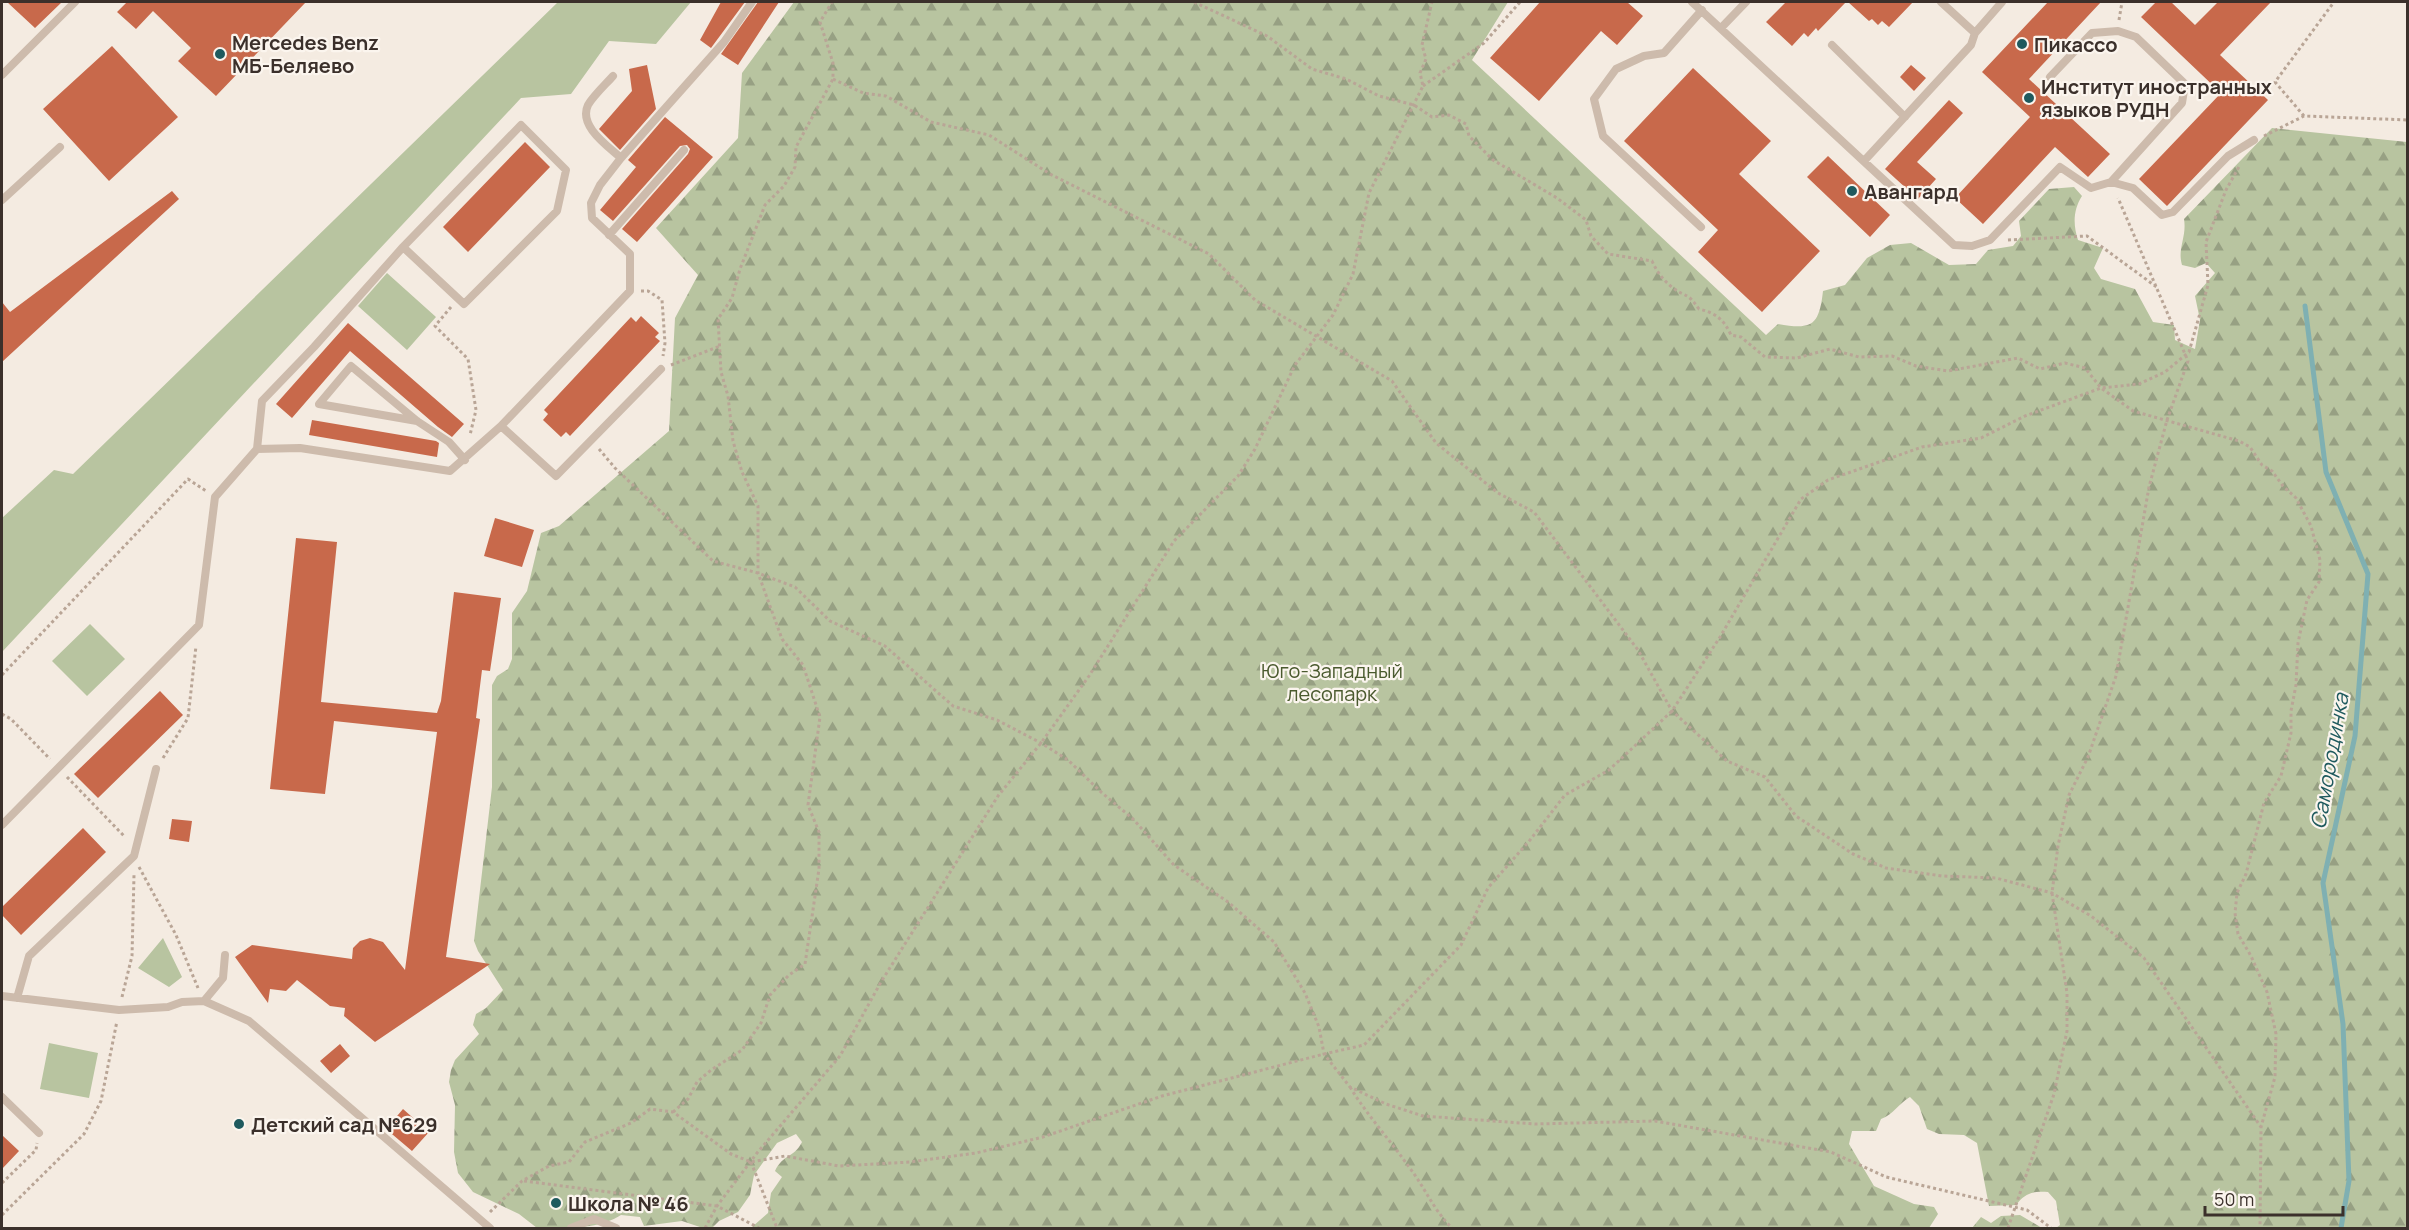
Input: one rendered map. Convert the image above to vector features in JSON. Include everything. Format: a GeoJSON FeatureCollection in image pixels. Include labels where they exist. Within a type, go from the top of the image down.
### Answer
{"type":"FeatureCollection","features":[{"type":"Feature","properties":{"kind":"lane"},"geometry":{"type":"LineString","coordinates":[[2,75],[75,2]]}},
{"type":"Feature","properties":{"kind":"lane"},"geometry":{"type":"LineString","coordinates":[[257,448],[300,448],[450,471],[465,460],[501,426],[630,291],[630,254],[592,218],[591,203],[600,185],[621,158],[724,42],[752,2]]}},
{"type":"Feature","properties":{"kind":"lane"},"geometry":{"type":"LineString","coordinates":[[1692,2],[1954,246],[1972,246],[1990,240],[2060,167],[2091,188],[2111,182],[2182,103],[2185,84],[2136,37],[2118,31],[2092,33],[2050,77]]}},
{"type":"Feature","properties":{"kind":"lane"},"geometry":{"type":"LineString","coordinates":[[1721,28],[1746,2]]}},
{"type":"Feature","properties":{"kind":"lane"},"geometry":{"type":"LineString","coordinates":[[1941,2],[1975,33]]}},
{"type":"Feature","properties":{"kind":"lane"},"geometry":{"type":"LineString","coordinates":[[1864,161],[1971,45],[1975,33],[2002,2]]}},
{"type":"Feature","properties":{"kind":"lane"},"geometry":{"type":"LineString","coordinates":[[1701,227],[1603,136],[1594,99],[1616,69],[1644,56],[1664,52],[1702,10]]}},
{"type":"Feature","properties":{"kind":"lane"},"geometry":{"type":"LineString","coordinates":[[1832,45],[1905,117]]}},
{"type":"Feature","properties":{"kind":"lane"},"geometry":{"type":"LineString","coordinates":[[613,76],[589,104],[586,111],[588,123],[595,133],[621,158]]}},
{"type":"Feature","properties":{"kind":"lane"},"geometry":{"type":"LineString","coordinates":[[2,825],[199,625],[215,497],[257,448],[262,400],[315,347],[403,247],[521,125],[566,170],[557,211],[464,304],[403,247]]}},
{"type":"Feature","properties":{"kind":"lane"},"geometry":{"type":"LineString","coordinates":[[2111,182],[2133,188],[2162,215],[2173,212],[2228,156],[2254,141]]}},
{"type":"Feature","properties":{"kind":"lane"},"geometry":{"type":"LineString","coordinates":[[2,200],[60,147]]}},
{"type":"Feature","properties":{"kind":"lane"},"geometry":{"type":"LineString","coordinates":[[609,235],[684,150]]}},
{"type":"Feature","properties":{"kind":"lane"},"geometry":{"type":"LineString","coordinates":[[417,421],[319,404],[351,366],[417,421],[449,442],[465,460]]}},
{"type":"Feature","properties":{"kind":"lane"},"geometry":{"type":"LineString","coordinates":[[501,426],[556,476],[661,369]]}},
{"type":"Feature","properties":{"kind":"lane"},"geometry":{"type":"LineString","coordinates":[[17,998],[29,956],[134,856],[156,769]]}},
{"type":"Feature","properties":{"kind":"lane"},"geometry":{"type":"LineString","coordinates":[[204,1001],[223,978],[225,956]]}},
{"type":"Feature","properties":{"kind":"lane"},"geometry":{"type":"LineString","coordinates":[[2,996],[119,1010],[168,1007],[182,1002],[204,1001],[249,1021],[490,1228]]}},
{"type":"Feature","properties":{"kind":"lane"},"geometry":{"type":"LineString","coordinates":[[2,1097],[39,1133]]}},
{"type":"Feature","properties":{"kind":"lane"},"geometry":{"type":"LineString","coordinates":[[571,1228],[594,1219],[616,1228]]}},
{"type":"Feature","properties":{"kind":"path"},"geometry":{"type":"LineString","coordinates":[[673,1112],[688,1099],[697,1082],[742,1050],[761,1023],[770,995],[789,975],[805,964],[819,869],[819,832],[808,805],[820,717],[803,665],[782,639],[759,573],[758,506],[742,472],[733,441],[728,396],[721,372],[718,319],[732,298],[740,269],[765,205],[784,186],[795,167],[796,147],[833,79],[832,63],[820,22],[832,2]]}},
{"type":"Feature","properties":{"kind":"path"},"geometry":{"type":"LineString","coordinates":[[1194,2],[1267,36],[1312,69],[1346,79],[1379,96],[1414,105],[1432,117],[1449,115],[1466,124],[1469,136],[1493,160],[1557,198],[1586,220],[1591,236],[1608,254],[1652,261],[1660,276],[1675,289],[1689,295],[1699,309],[1710,311],[1724,321],[1731,334],[1741,337],[1765,357],[1797,358],[1830,349],[1859,357],[1892,356],[1916,366],[1948,371],[2018,358],[2040,369],[2065,363],[2085,368],[2101,388],[2133,411],[2250,447],[2262,465],[2272,471],[2296,498],[2311,526],[2320,560],[2319,582],[2307,600],[2298,643],[2296,685],[2282,776],[2264,803],[2246,874],[2237,893],[2235,913],[2238,934],[2252,956],[2267,992],[2276,1034],[2275,1077],[2261,1127],[2260,1228]]}},
{"type":"Feature","properties":{"kind":"path"},"geometry":{"type":"LineString","coordinates":[[1423,86],[1420,72],[1426,59],[1422,45],[1432,2]]}},
{"type":"Feature","properties":{"kind":"path"},"geometry":{"type":"LineString","coordinates":[[705,1228],[717,1206],[751,1162],[840,1056],[881,982],[985,816],[1089,676],[1174,541],[1238,476],[1254,449],[1295,364],[1333,315],[1353,274],[1369,193],[1423,86],[1484,43],[1520,2]]}},
{"type":"Feature","properties":{"kind":"path"},"geometry":{"type":"LineString","coordinates":[[2118,31],[2122,2]]}},
{"type":"Feature","properties":{"kind":"path"},"geometry":{"type":"LineString","coordinates":[[2304,116],[2275,82],[2334,2]]}},
{"type":"Feature","properties":{"kind":"path"},"geometry":{"type":"LineString","coordinates":[[833,79],[863,93],[886,96],[931,122],[989,135],[1050,174],[1209,254],[1256,300],[1392,381],[1436,442],[1498,493],[1534,512],[1638,650],[1672,711],[1727,761],[1765,777],[1796,816],[1853,854],[1886,868],[1942,876],[1996,878],[2052,893],[2091,916],[2144,958],[2261,1127]]}},
{"type":"Feature","properties":{"kind":"path"},"geometry":{"type":"LineString","coordinates":[[473,1215],[491,1211],[522,1180],[549,1166],[569,1162],[585,1142],[631,1123],[650,1109],[673,1112],[731,1154],[751,1162],[785,1156],[839,1166],[910,1162],[975,1154],[1043,1137],[1162,1096],[1323,1053],[1364,1046],[1461,945],[1488,888],[1565,795],[1609,770],[1672,711],[1720,637],[1801,500],[1828,480],[1922,447],[1981,438],[2025,416],[2101,388],[2139,384],[2165,372],[2189,352],[2208,285],[2206,242],[2226,190],[2254,141],[2304,116],[2408,120]]}},
{"type":"Feature","properties":{"kind":"path"},"geometry":{"type":"LineString","coordinates":[[2008,1228],[2054,1094],[2067,1032],[2067,993],[2052,893],[2058,846],[2069,795],[2088,757],[2116,676],[2149,487],[2188,361],[2111,182]]}},
{"type":"Feature","properties":{"kind":"path"},"geometry":{"type":"LineString","coordinates":[[1990,240],[2034,240],[2087,236],[2159,290]]}},
{"type":"Feature","properties":{"kind":"path"},"geometry":{"type":"LineString","coordinates":[[630,291],[648,291],[662,300],[665,343],[661,369]]}},
{"type":"Feature","properties":{"kind":"path"},"geometry":{"type":"LineString","coordinates":[[459,299],[435,326],[468,359],[476,410],[465,460]]}},
{"type":"Feature","properties":{"kind":"path"},"geometry":{"type":"LineString","coordinates":[[661,369],[720,346]]}},
{"type":"Feature","properties":{"kind":"path"},"geometry":{"type":"LineString","coordinates":[[592,441],[615,468],[713,561],[759,573],[795,587],[830,621],[885,646],[952,706],[997,720],[1068,760],[1133,819],[1174,865],[1228,902],[1274,942],[1305,993],[1318,1027],[1323,1053],[1361,1105],[1383,1130],[1412,1170],[1437,1212],[1452,1228]]}},
{"type":"Feature","properties":{"kind":"path"},"geometry":{"type":"LineString","coordinates":[[2,675],[188,479],[215,497]]}},
{"type":"Feature","properties":{"kind":"path"},"geometry":{"type":"LineString","coordinates":[[156,769],[188,718],[199,625]]}},
{"type":"Feature","properties":{"kind":"path"},"geometry":{"type":"LineString","coordinates":[[2,714],[11,719],[125,835],[148,886],[176,935],[204,1001]]}},
{"type":"Feature","properties":{"kind":"path"},"geometry":{"type":"LineString","coordinates":[[2,1215],[84,1134],[102,1101],[132,956],[134,856]]}},
{"type":"Feature","properties":{"kind":"path"},"geometry":{"type":"LineString","coordinates":[[1350,1087],[1386,1104],[1423,1116],[1534,1124],[1655,1121],[1832,1152],[1886,1177],[2027,1210],[2051,1228]]}},
{"type":"Feature","properties":{"kind":"path"},"geometry":{"type":"LineString","coordinates":[[2,1183],[36,1150],[39,1133]]}},
{"type":"Feature","properties":{"kind":"path"},"geometry":{"type":"LineString","coordinates":[[751,1162],[777,1228]]}},
{"type":"Feature","properties":{"kind":"path"},"geometry":{"type":"LineString","coordinates":[[522,1180],[717,1206],[759,1228]]}},
{"type":"Feature","properties":{"kind":"green space"},"geometry":{"type":"Polygon","coordinates":[[[558,2],[691,2],[656,44],[609,41],[571,94],[521,98],[2,652],[2,518],[54,470],[73,474],[558,2]]]}},
{"type":"Feature","properties":{"kind":"green space","name":"Юго-Западный лесопарк"},"geometry":{"type":"Polygon","coordinates":[[[794,2],[1508,2],[1472,60],[1766,335],[1778,324],[1799,326],[1812,323],[1819,312],[1823,291],[1845,285],[1867,258],[1890,245],[1911,243],[1949,265],[1976,264],[1988,250],[2013,246],[2021,236],[2019,221],[2049,189],[2074,187],[2082,196],[2075,218],[2078,240],[2103,248],[2094,268],[2101,279],[2135,289],[2153,322],[2174,325],[2175,340],[2195,349],[2200,320],[2195,296],[2215,273],[2206,263],[2195,268],[2182,265],[2184,219],[2272,128],[2407,142],[2407,1228],[2056,1228],[2060,1225],[2056,1201],[2048,1192],[2030,1194],[2016,1205],[1989,1206],[1977,1143],[1964,1135],[1939,1134],[1927,1129],[1919,1106],[1910,1097],[1881,1119],[1876,1131],[1852,1131],[1849,1144],[1874,1186],[1914,1204],[1934,1207],[1938,1214],[1929,1228],[745,1228],[752,1227],[768,1213],[771,1193],[782,1177],[775,1171],[802,1142],[796,1134],[777,1143],[754,1175],[750,1195],[738,1212],[719,1221],[712,1228],[703,1228],[682,1221],[644,1226],[640,1217],[621,1215],[592,1226],[537,1228],[519,1214],[473,1192],[458,1173],[454,1152],[455,1105],[449,1082],[455,1060],[479,1034],[473,1025],[476,1014],[486,1008],[503,990],[474,941],[492,787],[492,685],[497,676],[508,669],[512,659],[512,613],[527,591],[541,533],[559,526],[669,431],[675,318],[698,275],[656,228],[738,138],[742,73],[794,2]]]}},
{"type":"Feature","properties":{"kind":"green space"},"geometry":{"type":"Polygon","coordinates":[[[387,273],[436,317],[407,350],[358,306],[387,273]]]}},
{"type":"Feature","properties":{"kind":"green space"},"geometry":{"type":"Polygon","coordinates":[[[90,624],[125,659],[87,696],[52,661],[90,624]]]}},
{"type":"Feature","properties":{"kind":"green space"},"geometry":{"type":"Polygon","coordinates":[[[163,938],[182,977],[169,987],[138,968],[163,938]]]}},
{"type":"Feature","properties":{"kind":"green space"},"geometry":{"type":"Polygon","coordinates":[[[49,1043],[98,1053],[89,1098],[40,1089],[49,1043]]]}},
{"type":"Feature","properties":{"kind":"green space"},"geometry":{"type":"Polygon","coordinates":[[[2020,1215],[2042,1228],[1972,1228],[1981,1217],[1991,1223],[2001,1216],[2020,1215]]]}},
{"type":"Feature","properties":{"kind":"building"},"geometry":{"type":"Polygon","coordinates":[[[7,2],[62,2],[35,28],[7,2]]]}},
{"type":"Feature","properties":{"kind":"building","name":"Mercedes Benz МБ-Беляево"},"geometry":{"type":"Polygon","coordinates":[[[127,2],[306,2],[216,96],[178,61],[191,48],[153,11],[136,29],[117,12],[127,2]]]}},
{"type":"Feature","properties":{"kind":"building"},"geometry":{"type":"Polygon","coordinates":[[[721,2],[745,2],[711,48],[700,40],[721,2]]]}},
{"type":"Feature","properties":{"kind":"building"},"geometry":{"type":"Polygon","coordinates":[[[758,2],[779,2],[738,65],[721,54],[758,2]]]}},
{"type":"Feature","properties":{"kind":"building"},"geometry":{"type":"Polygon","coordinates":[[[1540,2],[1627,2],[1643,16],[1617,45],[1601,31],[1539,101],[1490,58],[1540,2]]]}},
{"type":"Feature","properties":{"kind":"building"},"geometry":{"type":"Polygon","coordinates":[[[1786,2],[1846,2],[1818,31],[1816,28],[1808,37],[1804,33],[1792,46],[1766,22],[1786,2]]]}},
{"type":"Feature","properties":{"kind":"building"},"geometry":{"type":"Polygon","coordinates":[[[1848,2],[1913,2],[1889,27],[1882,21],[1878,25],[1872,19],[1869,21],[1848,2]]]}},
{"type":"Feature","properties":{"kind":"building","name":"Институт иностранных языков РУДН"},"geometry":{"type":"Polygon","coordinates":[[[2048,2],[2101,2],[2029,79],[2110,154],[2088,177],[2055,147],[1983,224],[1955,198],[2030,117],[1982,72],[2048,2]]]}},
{"type":"Feature","properties":{"kind":"building","name":"Институт иностранных языков РУДН"},"geometry":{"type":"Polygon","coordinates":[[[2156,2],[2171,2],[2195,25],[2218,2],[2271,2],[2220,55],[2268,100],[2167,206],[2139,179],[2221,93],[2141,17],[2156,2]]]}},
{"type":"Feature","properties":{"kind":"building"},"geometry":{"type":"Polygon","coordinates":[[[112,46],[178,117],[109,181],[43,109],[112,46]]]}},
{"type":"Feature","properties":{"kind":"building"},"geometry":{"type":"Polygon","coordinates":[[[647,65],[656,109],[620,150],[599,129],[632,91],[629,69],[647,65]]]}},
{"type":"Feature","properties":{"kind":"building"},"geometry":{"type":"Polygon","coordinates":[[[1911,65],[1926,78],[1914,91],[1900,77],[1911,65]]]}},
{"type":"Feature","properties":{"kind":"building"},"geometry":{"type":"Polygon","coordinates":[[[1693,68],[1771,141],[1739,174],[1820,251],[1762,312],[1698,252],[1718,230],[1624,141],[1693,68]]]}},
{"type":"Feature","properties":{"kind":"building"},"geometry":{"type":"Polygon","coordinates":[[[1949,100],[1963,113],[1917,162],[1936,179],[1918,199],[1885,169],[1949,100]]]}},
{"type":"Feature","properties":{"kind":"building"},"geometry":{"type":"Polygon","coordinates":[[[665,117],[713,157],[637,242],[622,229],[688,154],[690,149],[687,145],[680,146],[613,221],[600,210],[636,167],[628,160],[665,117]]]}},
{"type":"Feature","properties":{"kind":"building"},"geometry":{"type":"Polygon","coordinates":[[[525,142],[550,167],[468,252],[443,227],[525,142]]]}},
{"type":"Feature","properties":{"kind":"building"},"geometry":{"type":"Polygon","coordinates":[[[1828,156],[1890,215],[1870,237],[1807,177],[1828,156]]]}},
{"type":"Feature","properties":{"kind":"building"},"geometry":{"type":"Polygon","coordinates":[[[172,191],[179,199],[2,362],[2,302],[10,312],[172,191]]]}},
{"type":"Feature","properties":{"kind":"building"},"geometry":{"type":"Polygon","coordinates":[[[641,316],[659,333],[655,337],[660,341],[570,436],[566,432],[561,437],[543,420],[548,414],[544,410],[631,317],[636,322],[641,316]]]}},
{"type":"Feature","properties":{"kind":"building"},"geometry":{"type":"Polygon","coordinates":[[[348,323],[464,424],[452,437],[350,351],[292,418],[276,404],[348,323]]]}},
{"type":"Feature","properties":{"kind":"building"},"geometry":{"type":"Polygon","coordinates":[[[312,420],[436,441],[439,443],[437,457],[309,435],[312,420]]]}},
{"type":"Feature","properties":{"kind":"building"},"geometry":{"type":"Polygon","coordinates":[[[495,518],[534,530],[522,567],[484,556],[495,518]]]}},
{"type":"Feature","properties":{"kind":"building"},"geometry":{"type":"Polygon","coordinates":[[[296,538],[337,542],[321,702],[437,713],[441,701],[454,592],[501,598],[490,671],[482,670],[476,718],[480,719],[446,957],[490,964],[375,1042],[344,1016],[345,1008],[330,1006],[297,980],[286,991],[270,989],[268,1003],[235,957],[252,945],[352,959],[353,948],[360,941],[370,938],[383,942],[405,970],[437,732],[334,721],[325,794],[270,789],[296,538]]]}},
{"type":"Feature","properties":{"kind":"building"},"geometry":{"type":"Polygon","coordinates":[[[160,691],[183,715],[98,798],[74,774],[160,691]]]}},
{"type":"Feature","properties":{"kind":"building"},"geometry":{"type":"Polygon","coordinates":[[[172,819],[192,821],[189,842],[169,839],[172,819]]]}},
{"type":"Feature","properties":{"kind":"building"},"geometry":{"type":"Polygon","coordinates":[[[83,828],[106,852],[21,935],[2,915],[2,907],[83,828]]]}},
{"type":"Feature","properties":{"kind":"building"},"geometry":{"type":"Polygon","coordinates":[[[340,1044],[350,1056],[331,1073],[320,1061],[340,1044]]]}},
{"type":"Feature","properties":{"kind":"building"},"geometry":{"type":"Polygon","coordinates":[[[403,1109],[429,1132],[412,1151],[386,1129],[403,1109]]]}},
{"type":"Feature","properties":{"kind":"building"},"geometry":{"type":"Polygon","coordinates":[[[2,1135],[19,1151],[2,1169],[2,1135]]]}},
{"type":"Feature","properties":{"kind":"waterway","name":"Самородинка"},"geometry":{"type":"LineString","coordinates":[[2305,306],[2326,472],[2368,574],[2355,736],[2323,883],[2343,1024],[2349,1181],[2341,1228]]}},
{"type":"Feature","properties":{"kind":"place","name":"Пикассо"},"geometry":{"type":"Point","coordinates":[2022,44]}},
{"type":"Feature","properties":{"kind":"place","name":"Mercedes Benz МБ-Беляево"},"geometry":{"type":"Point","coordinates":[220,54]}},
{"type":"Feature","properties":{"kind":"place","name":"Институт иностранных языков РУДН"},"geometry":{"type":"Point","coordinates":[2029,98]}},
{"type":"Feature","properties":{"kind":"place","name":"Авангард"},"geometry":{"type":"Point","coordinates":[1852,191]}},
{"type":"Feature","properties":{"kind":"place","name":"Детский сад №629"},"geometry":{"type":"Point","coordinates":[239,1124]}},
{"type":"Feature","properties":{"kind":"place","name":"Школа № 46"},"geometry":{"type":"Point","coordinates":[556,1203]}}]}
